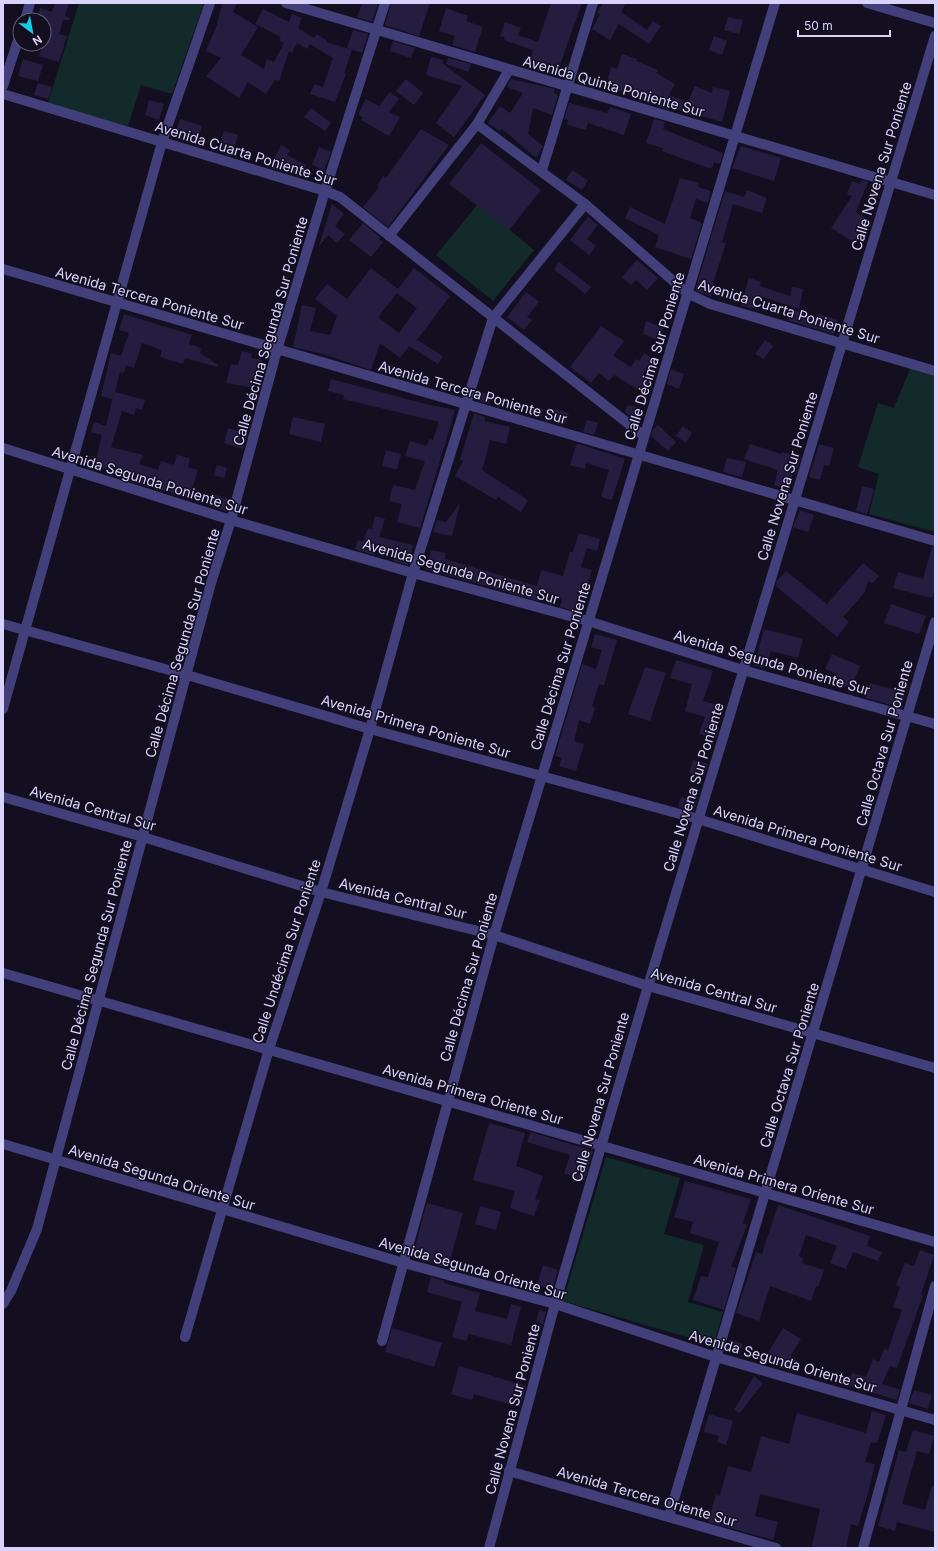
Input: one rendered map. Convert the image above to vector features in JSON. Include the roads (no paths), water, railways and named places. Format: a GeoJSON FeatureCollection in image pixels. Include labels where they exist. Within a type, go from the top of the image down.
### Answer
{"type":"FeatureCollection","features":[{"type":"Feature","properties":{"kind":"street"},"geometry":{"type":"LineString","coordinates":[[3,709],[162,142],[210,3]]}},
{"type":"Feature","properties":{"kind":"street","name":"Avenida Quinta Poniente Sur"},"geometry":{"type":"LineString","coordinates":[[286,3],[935,196]]}},
{"type":"Feature","properties":{"kind":"street","name":"Calle Décima Segunda Sur Poniente"},"geometry":{"type":"LineString","coordinates":[[3,1304],[11,1291],[37,1229],[211,583],[231,520],[277,350],[325,191],[385,3]]}},
{"type":"Feature","properties":{"kind":"street"},"geometry":{"type":"LineString","coordinates":[[542,170],[594,3]]}},
{"type":"Feature","properties":{"kind":"street","name":"Calle Décima Sur Poniente"},"geometry":{"type":"LineString","coordinates":[[382,1341],[494,935],[775,3]]}},
{"type":"Feature","properties":{"kind":"street"},"geometry":{"type":"LineString","coordinates":[[867,3],[935,23]]}},
{"type":"Feature","properties":{"kind":"street","name":"Calle Novena Sur Poniente"},"geometry":{"type":"LineString","coordinates":[[489,1548],[555,1304],[600,1146],[935,36]]}},
{"type":"Feature","properties":{"kind":"street"},"geometry":{"type":"LineString","coordinates":[[3,86],[14,52]]}},
{"type":"Feature","properties":{"kind":"street"},"geometry":{"type":"LineString","coordinates":[[389,236],[477,124],[509,70]]}},
{"type":"Feature","properties":{"kind":"street","name":"Avenida Cuarta Poniente Sur"},"geometry":{"type":"LineString","coordinates":[[3,94],[325,191],[340,197],[644,436]]}},
{"type":"Feature","properties":{"kind":"street","name":"Avenida Cuarta Poniente Sur"},"geometry":{"type":"LineString","coordinates":[[477,124],[542,170],[585,204],[687,294],[710,304],[935,371]]}},
{"type":"Feature","properties":{"kind":"street"},"geometry":{"type":"LineString","coordinates":[[493,318],[585,204]]}},
{"type":"Feature","properties":{"kind":"street","name":"Avenida Tercera Poniente Sur"},"geometry":{"type":"LineString","coordinates":[[3,269],[935,541]]}},
{"type":"Feature","properties":{"kind":"street","name":"Calle Undécima Sur Poniente"},"geometry":{"type":"LineString","coordinates":[[185,1337],[269,1049],[321,892],[370,729],[413,574],[493,318]]}},
{"type":"Feature","properties":{"kind":"street","name":"Avenida Segunda Poniente Sur"},"geometry":{"type":"LineString","coordinates":[[3,448],[231,520],[413,574],[588,621],[743,670],[935,724]]}},
{"type":"Feature","properties":{"kind":"street","name":"Calle Octava Sur Poniente"},"geometry":{"type":"LineString","coordinates":[[668,1516],[935,622]]}},
{"type":"Feature","properties":{"kind":"street","name":"Avenida Primera Poniente Sur"},"geometry":{"type":"LineString","coordinates":[[3,624],[187,674],[370,729],[698,819],[935,892]]}},
{"type":"Feature","properties":{"kind":"street","name":"Avenida Central Sur"},"geometry":{"type":"LineString","coordinates":[[3,797],[143,837],[321,892],[494,935],[648,986],[935,1068]]}},
{"type":"Feature","properties":{"kind":"street","name":"Avenida Primera Oriente Sur"},"geometry":{"type":"LineString","coordinates":[[3,973],[935,1242]]}},
{"type":"Feature","properties":{"kind":"street","name":"Avenida Segunda Oriente Sur"},"geometry":{"type":"LineString","coordinates":[[3,1144],[404,1263],[555,1304],[716,1357],[935,1420]]}},
{"type":"Feature","properties":{"kind":"street"},"geometry":{"type":"LineString","coordinates":[[863,1548],[935,1286]]}},
{"type":"Feature","properties":{"kind":"street","name":"Avenida Tercera Oriente Sur"},"geometry":{"type":"LineString","coordinates":[[509,1471],[776,1548]]}}]}
